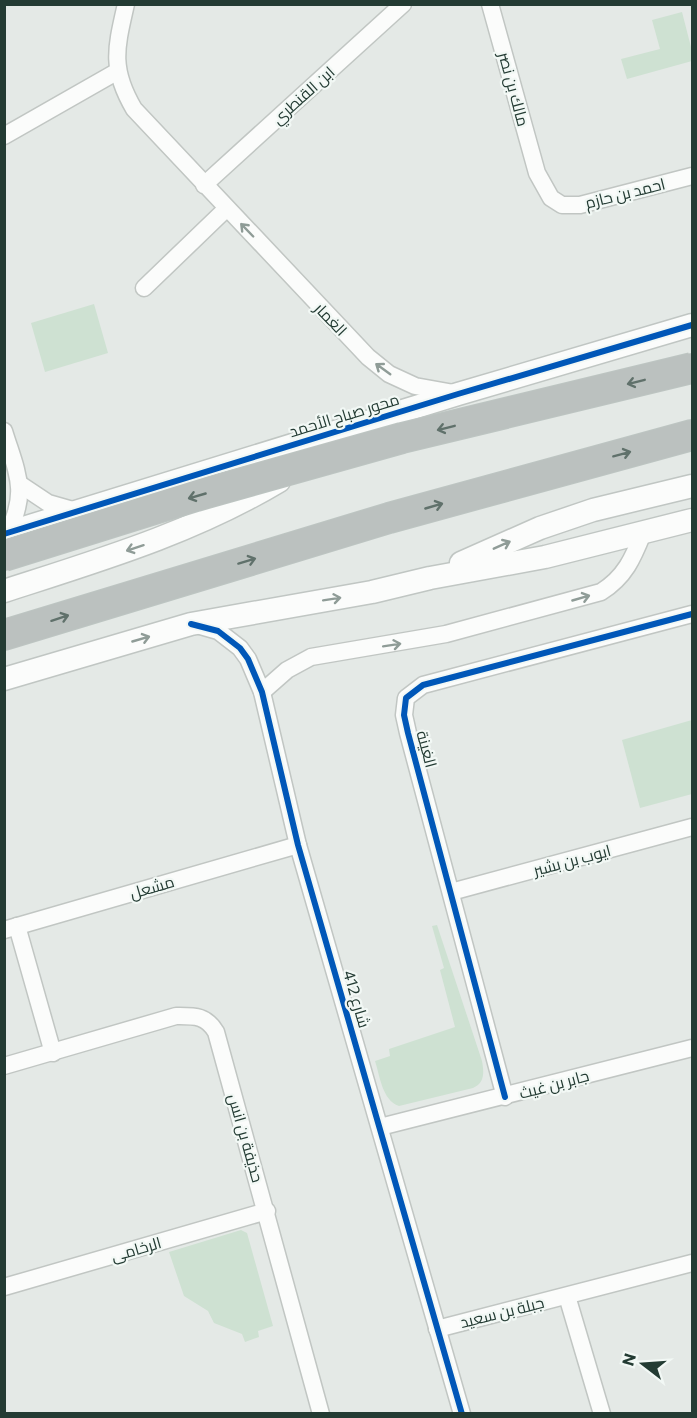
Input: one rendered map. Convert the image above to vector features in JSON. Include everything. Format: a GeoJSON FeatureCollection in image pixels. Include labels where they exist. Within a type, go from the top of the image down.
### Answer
{"type":"FeatureCollection","features":[{"type":"Feature","properties":{"kind":"highway"},"geometry":{"type":"LineString","coordinates":[[5,541],[196,496],[402,438],[693,368]]}},
{"type":"Feature","properties":{"kind":"highway"},"geometry":{"type":"LineString","coordinates":[[4,635],[389,518],[693,435]]}},
{"type":"Feature","properties":{"kind":"street","name":"الغمار"},"geometry":{"type":"LineString","coordinates":[[126,4],[118,42],[117,71],[123,91],[134,109],[368,357],[389,374],[415,386],[458,394]]}},
{"type":"Feature","properties":{"kind":"street","name":"ابن القنطري"},"geometry":{"type":"LineString","coordinates":[[204,185],[403,4]]}},
{"type":"Feature","properties":{"kind":"street","name":"مالك بن نصر"},"geometry":{"type":"LineString","coordinates":[[490,4],[537,173]]}},
{"type":"Feature","properties":{"kind":"street"},"geometry":{"type":"LineString","coordinates":[[4,136],[117,71]]}},
{"type":"Feature","properties":{"kind":"street","name":"احمد بن حازم"},"geometry":{"type":"LineString","coordinates":[[537,173],[551,198],[562,205],[580,205],[693,176]]}},
{"type":"Feature","properties":{"kind":"street"},"geometry":{"type":"LineString","coordinates":[[144,288],[226,209]]}},
{"type":"Feature","properties":{"kind":"street","name":"محور صباح الأحمد"},"geometry":{"type":"LineString","coordinates":[[5,541],[79,512],[458,394],[693,325]]}},
{"type":"Feature","properties":{"kind":"street"},"geometry":{"type":"LineString","coordinates":[[4,591],[149,544],[207,519],[291,474],[371,421]]}},
{"type":"Feature","properties":{"kind":"street"},"geometry":{"type":"LineString","coordinates":[[4,430],[21,485],[18,509],[5,541]]}},
{"type":"Feature","properties":{"kind":"street"},"geometry":{"type":"LineString","coordinates":[[21,485],[48,503],[79,512]]}},
{"type":"Feature","properties":{"kind":"street"},"geometry":{"type":"LineString","coordinates":[[430,578],[540,528],[593,510],[693,486]]}},
{"type":"Feature","properties":{"kind":"street"},"geometry":{"type":"LineString","coordinates":[[4,679],[191,624],[372,592],[430,578],[545,557],[693,520]]}},
{"type":"Feature","properties":{"kind":"street"},"geometry":{"type":"LineString","coordinates":[[262,692],[286,670],[311,657],[446,634],[601,592],[613,585],[628,568],[643,533]]}},
{"type":"Feature","properties":{"kind":"street","name":"الغينة"},"geometry":{"type":"LineString","coordinates":[[505,1097],[408,733],[404,715],[406,698],[423,685],[693,614]]}},
{"type":"Feature","properties":{"kind":"street","name":"شارع 412"},"geometry":{"type":"LineString","coordinates":[[191,624],[218,631],[240,648],[248,659],[262,692],[298,845],[462,1413]]}},
{"type":"Feature","properties":{"kind":"street","name":"ايوب بن بشير"},"geometry":{"type":"LineString","coordinates":[[451,892],[693,827]]}},
{"type":"Feature","properties":{"kind":"street","name":"مشعل"},"geometry":{"type":"LineString","coordinates":[[11,928],[298,845]]}},
{"type":"Feature","properties":{"kind":"street"},"geometry":{"type":"LineString","coordinates":[[11,928],[53,1053]]}},
{"type":"Feature","properties":{"kind":"street","name":"حذيفة بن انس"},"geometry":{"type":"LineString","coordinates":[[4,1066],[176,1016],[190,1016],[210,1023],[216,1032],[267,1211],[321,1413]]}},
{"type":"Feature","properties":{"kind":"street","name":"جابر بن غيث"},"geometry":{"type":"LineString","coordinates":[[380,1127],[693,1048]]}},
{"type":"Feature","properties":{"kind":"street","name":"الرخامى"},"geometry":{"type":"LineString","coordinates":[[4,1287],[267,1211]]}},
{"type":"Feature","properties":{"kind":"street","name":"جبلة بن سعيد"},"geometry":{"type":"LineString","coordinates":[[437,1329],[693,1263]]}},
{"type":"Feature","properties":{"kind":"street","name":"جبلة بن سعيد"},"geometry":{"type":"LineString","coordinates":[[567,1296],[602,1413]]}},
{"type":"Feature","properties":{"kind":"green space"},"geometry":{"type":"Polygon","coordinates":[[[682,12],[692,51],[692,61],[627,79],[621,59],[660,49],[652,20],[682,12]]]}},
{"type":"Feature","properties":{"kind":"green space"},"geometry":{"type":"Polygon","coordinates":[[[94,304],[108,353],[45,372],[31,323],[94,304]]]}},
{"type":"Feature","properties":{"kind":"green space"},"geometry":{"type":"Polygon","coordinates":[[[692,720],[692,794],[640,808],[622,740],[692,720]]]}},
{"type":"Feature","properties":{"kind":"green space"},"geometry":{"type":"Polygon","coordinates":[[[437,925],[482,1061],[483,1077],[480,1083],[473,1088],[399,1106],[393,1103],[385,1093],[375,1061],[390,1056],[389,1049],[455,1027],[440,970],[444,968],[432,926],[437,925]]]}},
{"type":"Feature","properties":{"kind":"green space"},"geometry":{"type":"Polygon","coordinates":[[[241,1230],[247,1233],[273,1326],[258,1331],[259,1337],[245,1342],[242,1334],[214,1323],[208,1311],[184,1296],[169,1252],[241,1230]]]}},
{"type":"Feature","properties":{"kind":"cycle path"},"geometry":{"type":"LineString","coordinates":[[4,534],[458,394],[692,325]]}},
{"type":"Feature","properties":{"kind":"cycle path"},"geometry":{"type":"LineString","coordinates":[[505,1097],[408,733],[404,715],[406,698],[423,685],[692,614]]}},
{"type":"Feature","properties":{"kind":"cycle path"},"geometry":{"type":"LineString","coordinates":[[191,624],[218,631],[240,648],[248,659],[262,692],[298,845],[462,1414]]}}]}
